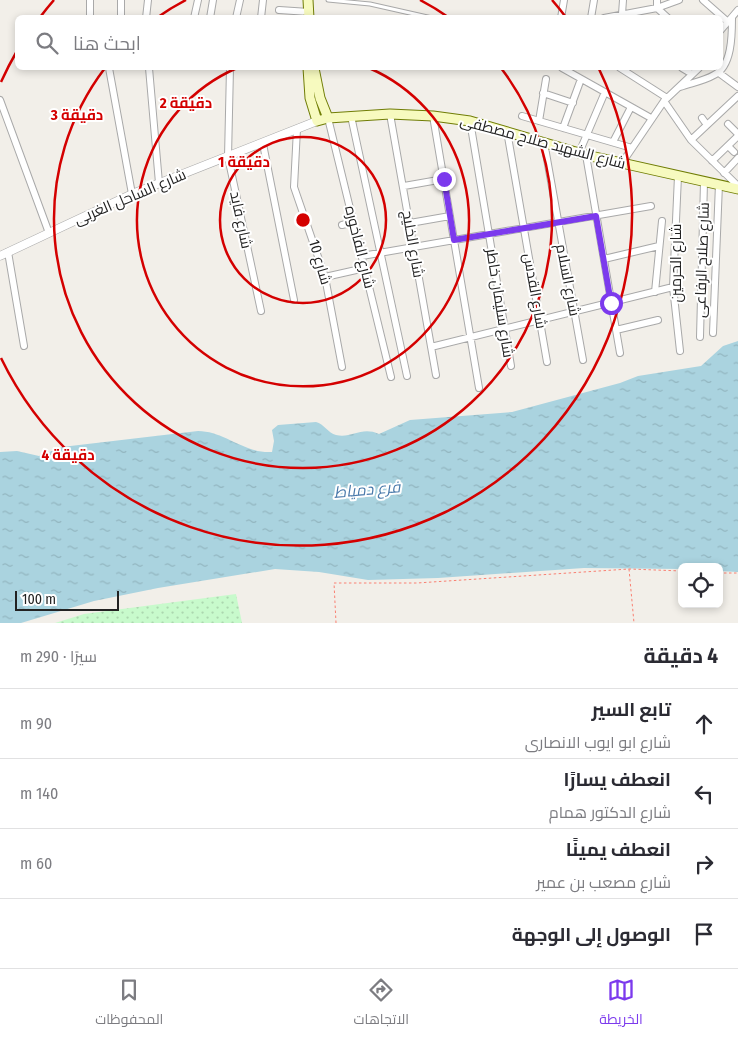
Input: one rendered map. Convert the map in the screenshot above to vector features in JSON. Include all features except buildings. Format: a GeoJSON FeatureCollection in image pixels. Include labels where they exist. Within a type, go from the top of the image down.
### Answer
{"type":"FeatureCollection","features":[{"type":"Feature","properties":{"kind":"main road"},"geometry":{"type":"LineString","coordinates":[[308,0],[309,15]]}},
{"type":"Feature","properties":{"kind":"main road"},"geometry":{"type":"LineString","coordinates":[[308,70],[310,98],[317,121]]}},
{"type":"Feature","properties":{"kind":"main road"},"geometry":{"type":"LineString","coordinates":[[314,70],[320,98],[328,118]]}},
{"type":"Feature","properties":{"kind":"main road","name":"شارع الشهيد صلاح مصطفى"},"geometry":{"type":"LineString","coordinates":[[317,121],[328,118],[390,114],[433,116],[470,121],[583,154],[738,188]]}},
{"type":"Feature","properties":{"kind":"street"},"geometry":{"type":"LineString","coordinates":[[90,0],[90,15]]}},
{"type":"Feature","properties":{"kind":"street"},"geometry":{"type":"LineString","coordinates":[[121,0],[121,15]]}},
{"type":"Feature","properties":{"kind":"street"},"geometry":{"type":"LineString","coordinates":[[146,15],[148,0]]}},
{"type":"Feature","properties":{"kind":"street"},"geometry":{"type":"LineString","coordinates":[[195,15],[198,0]]}},
{"type":"Feature","properties":{"kind":"street"},"geometry":{"type":"LineString","coordinates":[[211,15],[214,0]]}},
{"type":"Feature","properties":{"kind":"street"},"geometry":{"type":"LineString","coordinates":[[237,15],[240,0]]}},
{"type":"Feature","properties":{"kind":"street"},"geometry":{"type":"LineString","coordinates":[[261,15],[263,0]]}},
{"type":"Feature","properties":{"kind":"street"},"geometry":{"type":"LineString","coordinates":[[562,15],[564,0]]}},
{"type":"Feature","properties":{"kind":"street"},"geometry":{"type":"LineString","coordinates":[[592,15],[594,0]]}},
{"type":"Feature","properties":{"kind":"street"},"geometry":{"type":"LineString","coordinates":[[622,14],[623,0]]}},
{"type":"Feature","properties":{"kind":"street"},"geometry":{"type":"LineString","coordinates":[[657,0],[657,8],[665,15]]}},
{"type":"Feature","properties":{"kind":"street"},"geometry":{"type":"LineString","coordinates":[[618,15],[657,8],[678,0]]}},
{"type":"Feature","properties":{"kind":"street"},"geometry":{"type":"LineString","coordinates":[[703,0],[730,20],[732,37],[723,66]]}},
{"type":"Feature","properties":{"kind":"street"},"geometry":{"type":"LineString","coordinates":[[279,10],[309,15]]}},
{"type":"Feature","properties":{"kind":"street"},"geometry":{"type":"LineString","coordinates":[[723,28],[738,10]]}},
{"type":"Feature","properties":{"kind":"street"},"geometry":{"type":"LineString","coordinates":[[109,70],[132,194]]}},
{"type":"Feature","properties":{"kind":"street"},"geometry":{"type":"LineString","coordinates":[[148,70],[159,183]]}},
{"type":"Feature","properties":{"kind":"street","name":"شارع فايد"},"geometry":{"type":"LineString","coordinates":[[230,70],[228,157],[261,311]]}},
{"type":"Feature","properties":{"kind":"street"},"geometry":{"type":"LineString","coordinates":[[566,70],[651,118]]}},
{"type":"Feature","properties":{"kind":"street"},"geometry":{"type":"LineString","coordinates":[[623,70],[665,99],[691,140],[738,188]]}},
{"type":"Feature","properties":{"kind":"street"},"geometry":{"type":"LineString","coordinates":[[685,70],[692,74]]}},
{"type":"Feature","properties":{"kind":"street"},"geometry":{"type":"LineString","coordinates":[[622,163],[665,99],[697,70]]}},
{"type":"Feature","properties":{"kind":"street"},"geometry":{"type":"LineString","coordinates":[[678,88],[718,72],[738,86]]}},
{"type":"Feature","properties":{"kind":"street"},"geometry":{"type":"LineString","coordinates":[[538,121],[546,78]]}},
{"type":"Feature","properties":{"kind":"street"},"geometry":{"type":"LineString","coordinates":[[563,128],[582,78]]}},
{"type":"Feature","properties":{"kind":"street"},"geometry":{"type":"LineString","coordinates":[[543,92],[573,103]]}},
{"type":"Feature","properties":{"kind":"street"},"geometry":{"type":"LineString","coordinates":[[605,92],[587,135],[583,154],[620,353]]}},
{"type":"Feature","properties":{"kind":"street"},"geometry":{"type":"LineString","coordinates":[[691,140],[738,96]]}},
{"type":"Feature","properties":{"kind":"street"},"geometry":{"type":"LineString","coordinates":[[0,100],[49,233]]}},
{"type":"Feature","properties":{"kind":"street"},"geometry":{"type":"LineString","coordinates":[[613,142],[631,107]]}},
{"type":"Feature","properties":{"kind":"street","name":"شارع الخليج"},"geometry":{"type":"LineString","coordinates":[[390,114],[436,374]]}},
{"type":"Feature","properties":{"kind":"street"},"geometry":{"type":"LineString","coordinates":[[351,116],[406,376]]}},
{"type":"Feature","properties":{"kind":"street"},"geometry":{"type":"LineString","coordinates":[[433,116],[479,388]]}},
{"type":"Feature","properties":{"kind":"street"},"geometry":{"type":"LineString","coordinates":[[522,116],[632,148]]}},
{"type":"Feature","properties":{"kind":"street","name":"شارع الفاخوره"},"geometry":{"type":"LineString","coordinates":[[328,118],[391,377]]}},
{"type":"Feature","properties":{"kind":"street"},"geometry":{"type":"LineString","coordinates":[[702,118],[707,125]]}},
{"type":"Feature","properties":{"kind":"street","name":"شارع الساحل الغربى"},"geometry":{"type":"LineString","coordinates":[[0,256],[132,194],[263,144],[317,121]]}},
{"type":"Feature","properties":{"kind":"street","name":"شارع سليمان خاطر"},"geometry":{"type":"LineString","coordinates":[[470,121],[511,366]]}},
{"type":"Feature","properties":{"kind":"street"},"geometry":{"type":"LineString","coordinates":[[712,161],[738,135],[728,124]]}},
{"type":"Feature","properties":{"kind":"street","name":"شارع 10"},"geometry":{"type":"LineString","coordinates":[[297,129],[294,188],[325,277],[342,367]]}},
{"type":"Feature","properties":{"kind":"street","name":"شارع القدس"},"geometry":{"type":"LineString","coordinates":[[507,131],[547,362]]}},
{"type":"Feature","properties":{"kind":"street","name":"شارع السلام"},"geometry":{"type":"LineString","coordinates":[[544,142],[583,360]]}},
{"type":"Feature","properties":{"kind":"street"},"geometry":{"type":"LineString","coordinates":[[263,144],[294,300]]}},
{"type":"Feature","properties":{"kind":"street"},"geometry":{"type":"LineString","coordinates":[[724,173],[736,155],[728,146]]}},
{"type":"Feature","properties":{"kind":"street","name":"شارع الحرمين"},"geometry":{"type":"LineString","coordinates":[[678,176],[673,287],[680,351]]}},
{"type":"Feature","properties":{"kind":"street"},"geometry":{"type":"LineString","coordinates":[[404,186],[444,179]]}},
{"type":"Feature","properties":{"kind":"street","name":"شارع صلاح الرفاعى"},"geometry":{"type":"LineString","coordinates":[[700,337],[704,182]]}},
{"type":"Feature","properties":{"kind":"street"},"geometry":{"type":"LineString","coordinates":[[713,333],[719,184]]}},
{"type":"Feature","properties":{"kind":"street"},"geometry":{"type":"LineString","coordinates":[[362,256],[651,206]]}},
{"type":"Feature","properties":{"kind":"street"},"geometry":{"type":"LineString","coordinates":[[410,223],[450,216]]}},
{"type":"Feature","properties":{"kind":"street"},"geometry":{"type":"LineString","coordinates":[[654,292],[662,221]]}},
{"type":"Feature","properties":{"kind":"street"},"geometry":{"type":"LineString","coordinates":[[342,225],[354,222]]}},
{"type":"Feature","properties":{"kind":"street"},"geometry":{"type":"LineString","coordinates":[[604,259],[659,246]]}},
{"type":"Feature","properties":{"kind":"street"},"geometry":{"type":"LineString","coordinates":[[8,252],[24,346]]}},
{"type":"Feature","properties":{"kind":"street"},"geometry":{"type":"LineString","coordinates":[[325,277],[365,268]]}},
{"type":"Feature","properties":{"kind":"street"},"geometry":{"type":"LineString","coordinates":[[431,347],[673,287]]}},
{"type":"Feature","properties":{"kind":"street"},"geometry":{"type":"LineString","coordinates":[[616,330],[658,320]]}},
{"type":"Feature","properties":{"kind":"lane"},"geometry":{"type":"LineString","coordinates":[[328,0],[377,4],[420,15]]}},
{"type":"Feature","properties":{"kind":"path"},"geometry":{"type":"LineString","coordinates":[[336,623],[334,583],[417,583],[629,569],[678,571]]}},
{"type":"Feature","properties":{"kind":"path"},"geometry":{"type":"LineString","coordinates":[[629,569],[634,623]]}},
{"type":"Feature","properties":{"kind":"path"},"geometry":{"type":"LineString","coordinates":[[723,573],[738,573]]}},
{"type":"Feature","properties":{"kind":"green space"},"geometry":{"type":"Polygon","coordinates":[[[236,594],[242,623],[55,623],[84,614],[236,594]]]}},
{"type":"Feature","properties":{"kind":"water","name":"فرع دمياط"},"geometry":{"type":"Polygon","coordinates":[[[738,341],[738,572],[723,571],[723,563],[678,563],[678,569],[584,568],[438,578],[368,580],[319,572],[275,569],[158,588],[94,601],[21,623],[0,623],[0,452],[17,451],[39,456],[62,447],[198,431],[217,435],[253,450],[272,452],[274,441],[272,430],[278,425],[316,422],[336,435],[341,436],[367,431],[379,434],[410,420],[512,412],[620,383],[638,376],[701,366],[723,346],[738,341]]]}},
{"type":"Feature","properties":{"kind":"route"},"geometry":{"type":"LineString","coordinates":[[444,179],[454,240],[596,216],[611,303]]}}]}
